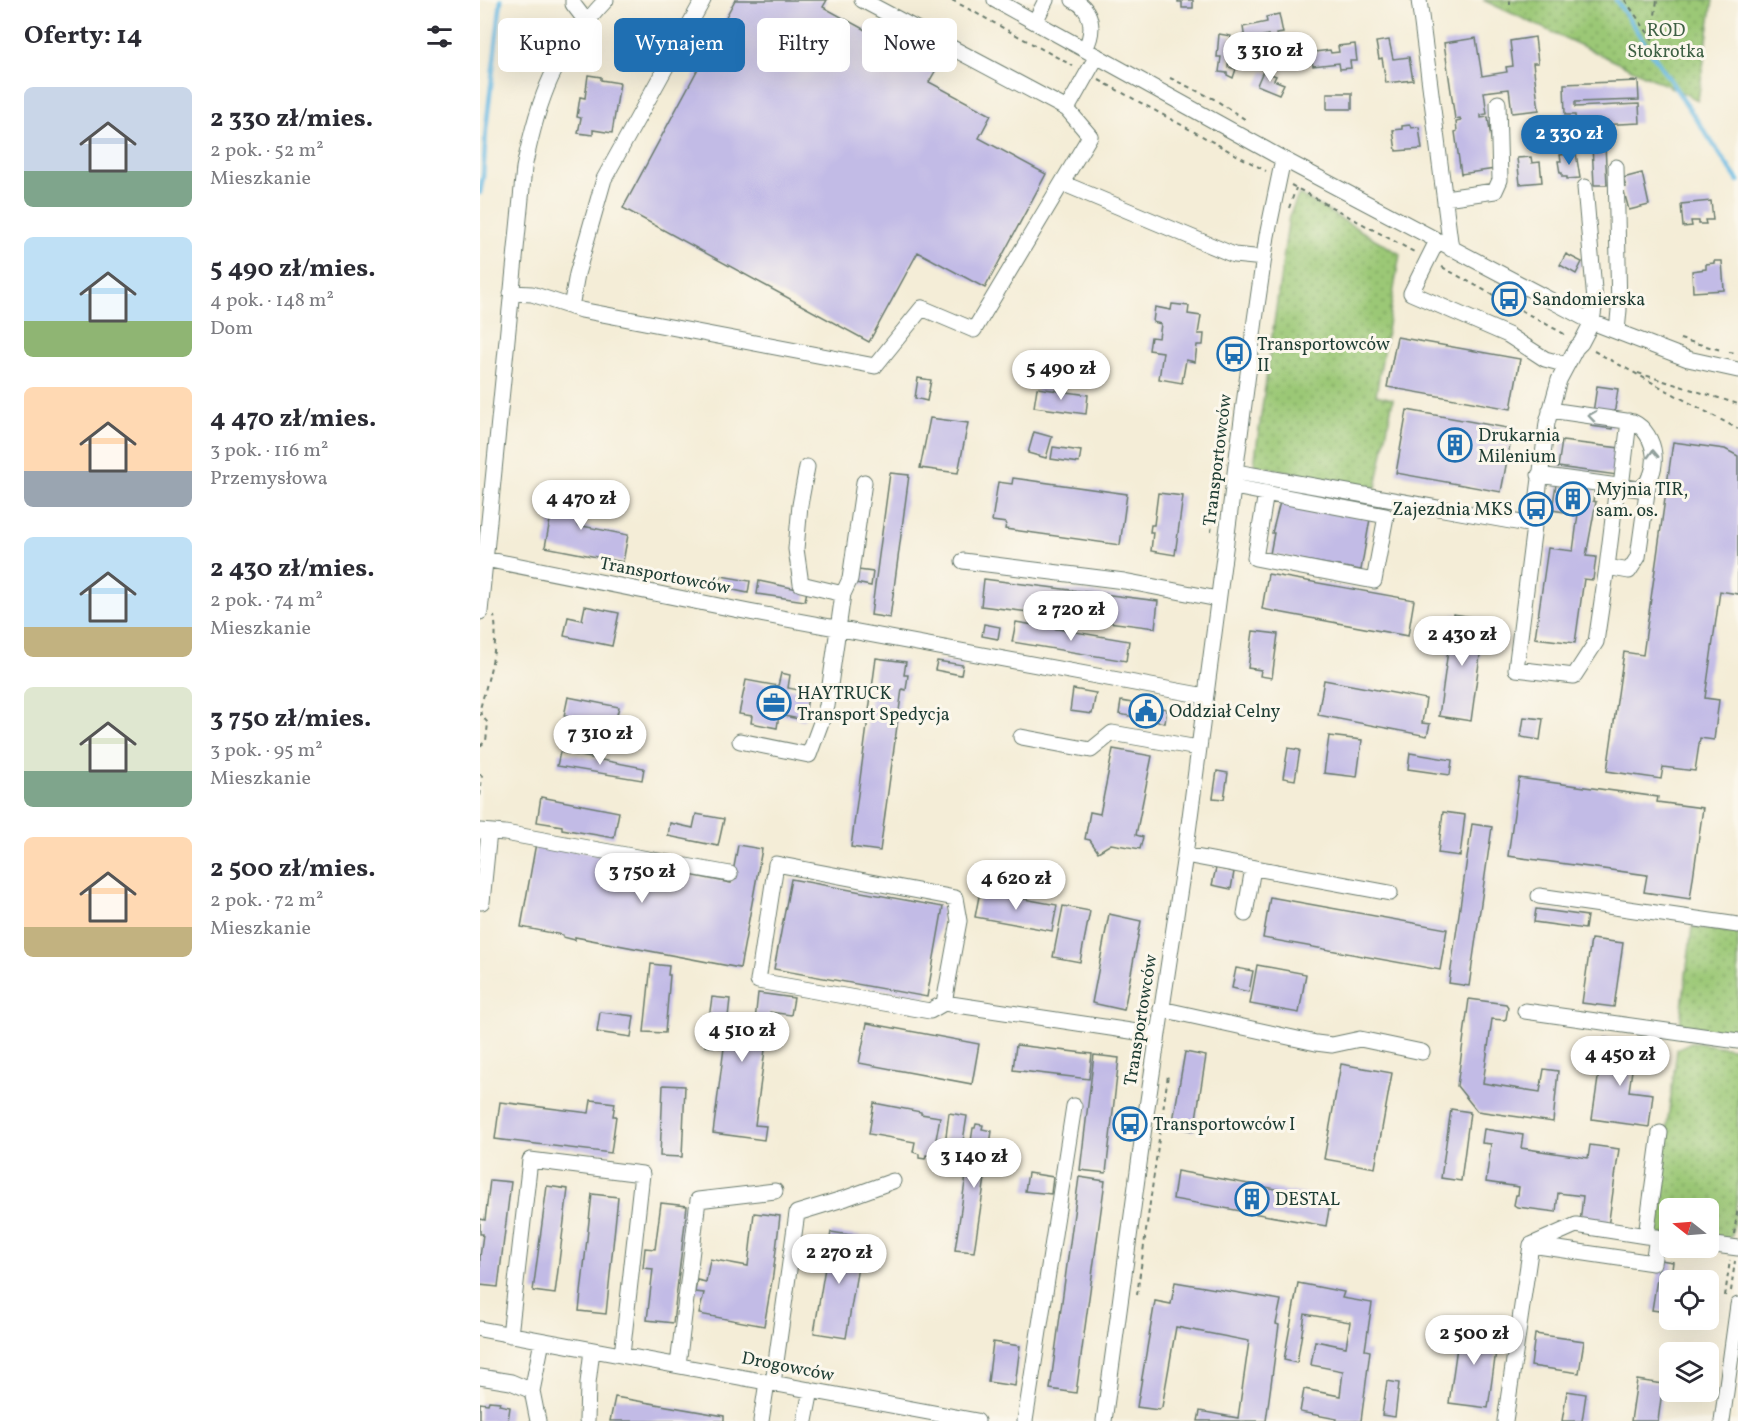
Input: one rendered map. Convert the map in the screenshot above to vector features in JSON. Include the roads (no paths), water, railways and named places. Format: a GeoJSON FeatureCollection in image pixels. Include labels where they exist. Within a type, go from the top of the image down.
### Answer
{"type":"FeatureCollection","features":[{"type":"Feature","properties":{"kind":"street"},"geometry":{"type":"LineString","coordinates":[[573,0],[573,4],[584,18]]}},
{"type":"Feature","properties":{"kind":"street"},"geometry":{"type":"LineString","coordinates":[[589,18],[606,0]]}},
{"type":"Feature","properties":{"kind":"street"},"geometry":{"type":"LineString","coordinates":[[571,307],[577,274],[604,179],[703,0]]}},
{"type":"Feature","properties":{"kind":"street"},"geometry":{"type":"LineString","coordinates":[[511,293],[532,294],[571,307],[875,366],[922,308],[974,330],[1090,136],[1066,109],[862,0]]}},
{"type":"Feature","properties":{"kind":"street"},"geometry":{"type":"LineString","coordinates":[[995,0],[1283,159],[1592,322],[1688,358],[1738,369]]}},
{"type":"Feature","properties":{"kind":"street"},"geometry":{"type":"LineString","coordinates":[[1035,22],[1046,0]]}},
{"type":"Feature","properties":{"kind":"street"},"geometry":{"type":"LineString","coordinates":[[1066,109],[1087,73],[1091,52],[1089,12],[1083,4],[1073,0]]}},
{"type":"Feature","properties":{"kind":"street"},"geometry":{"type":"LineString","coordinates":[[1419,0],[1451,249]]}},
{"type":"Feature","properties":{"kind":"street"},"geometry":{"type":"LineString","coordinates":[[487,614],[485,560],[524,168],[534,122],[553,72]]}},
{"type":"Feature","properties":{"kind":"street"},"geometry":{"type":"LineString","coordinates":[[1445,198],[1495,191],[1500,180],[1498,104]]}},
{"type":"Feature","properties":{"kind":"street","name":"Transportowców"},"geometry":{"type":"LineString","coordinates":[[1104,1421],[1157,1035],[1185,855],[1264,258],[1283,159]]}},
{"type":"Feature","properties":{"kind":"street"},"geometry":{"type":"LineString","coordinates":[[1616,167],[1619,310],[1617,332]]}},
{"type":"Feature","properties":{"kind":"street"},"geometry":{"type":"LineString","coordinates":[[1062,183],[1234,255],[1264,258]]}},
{"type":"Feature","properties":{"kind":"street"},"geometry":{"type":"LineString","coordinates":[[1585,187],[1595,301],[1592,322],[1559,380],[1550,410],[1539,475],[1516,669],[1574,676],[1596,642],[1629,421]]}},
{"type":"Feature","properties":{"kind":"street"},"geometry":{"type":"LineString","coordinates":[[1437,241],[1412,293],[1508,335],[1545,359],[1567,365]]}},
{"type":"Feature","properties":{"kind":"street"},"geometry":{"type":"LineString","coordinates":[[1550,410],[1629,421],[1644,428],[1652,443],[1654,459],[1649,478],[1638,557],[1629,571],[1607,567]]}},
{"type":"Feature","properties":{"kind":"street"},"geometry":{"type":"LineString","coordinates":[[807,467],[800,505],[796,549],[801,584],[843,594]]}},
{"type":"Feature","properties":{"kind":"street"},"geometry":{"type":"LineString","coordinates":[[1539,475],[1639,489],[1649,478]]}},
{"type":"Feature","properties":{"kind":"street"},"geometry":{"type":"LineString","coordinates":[[1235,480],[1266,493],[1386,516],[1374,581],[1255,558],[1266,493]]}},
{"type":"Feature","properties":{"kind":"street"},"geometry":{"type":"LineString","coordinates":[[1235,480],[1533,525]]}},
{"type":"Feature","properties":{"kind":"street"},"geometry":{"type":"LineString","coordinates":[[740,741],[809,755],[826,706],[843,594],[850,579],[864,482]]}},
{"type":"Feature","properties":{"kind":"street","name":"Transportowców"},"geometry":{"type":"LineString","coordinates":[[485,560],[1205,696]]}},
{"type":"Feature","properties":{"kind":"street"},"geometry":{"type":"LineString","coordinates":[[963,561],[1124,581],[1218,599]]}},
{"type":"Feature","properties":{"kind":"street"},"geometry":{"type":"LineString","coordinates":[[1021,737],[1091,750],[1112,733],[1198,748]]}},
{"type":"Feature","properties":{"kind":"street"},"geometry":{"type":"LineString","coordinates":[[480,902],[482,902],[484,831],[730,874]]}},
{"type":"Feature","properties":{"kind":"street"},"geometry":{"type":"LineString","coordinates":[[1185,855],[1390,893]]}},
{"type":"Feature","properties":{"kind":"street"},"geometry":{"type":"LineString","coordinates":[[944,1003],[959,921],[954,898],[776,864],[758,981],[930,1011],[944,1003],[1157,1035]]}},
{"type":"Feature","properties":{"kind":"street"},"geometry":{"type":"LineString","coordinates":[[1245,914],[1253,868]]}},
{"type":"Feature","properties":{"kind":"street"},"geometry":{"type":"LineString","coordinates":[[1539,896],[1738,925]]}},
{"type":"Feature","properties":{"kind":"street"},"geometry":{"type":"LineString","coordinates":[[1161,1009],[1316,1043],[1332,1045],[1360,1040],[1422,1052]]}},
{"type":"Feature","properties":{"kind":"street"},"geometry":{"type":"LineString","coordinates":[[1525,1011],[1738,1041]]}},
{"type":"Feature","properties":{"kind":"street"},"geometry":{"type":"LineString","coordinates":[[1024,1421],[1074,1106]]}},
{"type":"Feature","properties":{"kind":"street"},"geometry":{"type":"LineString","coordinates":[[1532,1245],[1653,1263],[1657,1237],[1660,1133]]}},
{"type":"Feature","properties":{"kind":"street"},"geometry":{"type":"LineString","coordinates":[[510,1335],[530,1160],[642,1174],[622,1356]]}},
{"type":"Feature","properties":{"kind":"street"},"geometry":{"type":"LineString","coordinates":[[761,1421],[770,1382],[797,1213],[893,1181]]}},
{"type":"Feature","properties":{"kind":"street"},"geometry":{"type":"LineString","coordinates":[[678,1365],[698,1200],[775,1191]]}},
{"type":"Feature","properties":{"kind":"street"},"geometry":{"type":"LineString","coordinates":[[1532,1245],[1576,1225],[1657,1237]]}},
{"type":"Feature","properties":{"kind":"street"},"geometry":{"type":"LineString","coordinates":[[1505,1421],[1532,1245]]}},
{"type":"Feature","properties":{"kind":"street"},"geometry":{"type":"LineString","coordinates":[[1719,1245],[1738,1248]]}},
{"type":"Feature","properties":{"kind":"street"},"geometry":{"type":"LineString","coordinates":[[1722,1421],[1731,1402],[1738,1305]]}},
{"type":"Feature","properties":{"kind":"street","name":"Drogowców"},"geometry":{"type":"LineString","coordinates":[[480,1329],[811,1390],[901,1414],[977,1421]]}},
{"type":"Feature","properties":{"kind":"street"},"geometry":{"type":"LineString","coordinates":[[538,1421],[532,1391],[542,1341]]}},
{"type":"Feature","properties":{"kind":"street"},"geometry":{"type":"LineString","coordinates":[[587,1421],[592,1350]]}},
{"type":"Feature","properties":{"kind":"street"},"geometry":{"type":"LineString","coordinates":[[480,1377],[511,1382],[532,1391]]}},
{"type":"Feature","properties":{"kind":"street"},"geometry":{"type":"LineString","coordinates":[[805,1421],[811,1390]]}},
{"type":"Feature","properties":{"kind":"waterway"},"geometry":{"type":"LineString","coordinates":[[480,193],[501,0]]}},
{"type":"Feature","properties":{"kind":"waterway"},"geometry":{"type":"LineString","coordinates":[[1616,0],[1738,181]]}},
{"type":"Feature","properties":{"kind":"place","name":"Sandomierska"},"geometry":{"type":"Point","coordinates":[1509,299]}},
{"type":"Feature","properties":{"kind":"place","name":"Transportowców II"},"geometry":{"type":"Point","coordinates":[1234,354]}},
{"type":"Feature","properties":{"kind":"place","name":"Drukarnia Milenium"},"geometry":{"type":"Point","coordinates":[1455,445]}},
{"type":"Feature","properties":{"kind":"place","name":"Myjnia TIR, sam. os."},"geometry":{"type":"Point","coordinates":[1573,499]}},
{"type":"Feature","properties":{"kind":"place","name":"Zajezdnia MKS"},"geometry":{"type":"Point","coordinates":[1536,509]}},
{"type":"Feature","properties":{"kind":"place","name":"HAYTRUCK Transport Spedycja"},"geometry":{"type":"Point","coordinates":[774,703]}},
{"type":"Feature","properties":{"kind":"place","name":"Oddział Celny"},"geometry":{"type":"Point","coordinates":[1146,711]}},
{"type":"Feature","properties":{"kind":"place","name":"Transportowców I"},"geometry":{"type":"Point","coordinates":[1130,1124]}},
{"type":"Feature","properties":{"kind":"place","name":"DESTAL"},"geometry":{"type":"Point","coordinates":[1252,1199]}},
{"type":"Feature","properties":{"kind":"park label","name":"ROD Stokrotka"},"geometry":{"type":"Point","coordinates":[1666,40]}}]}
